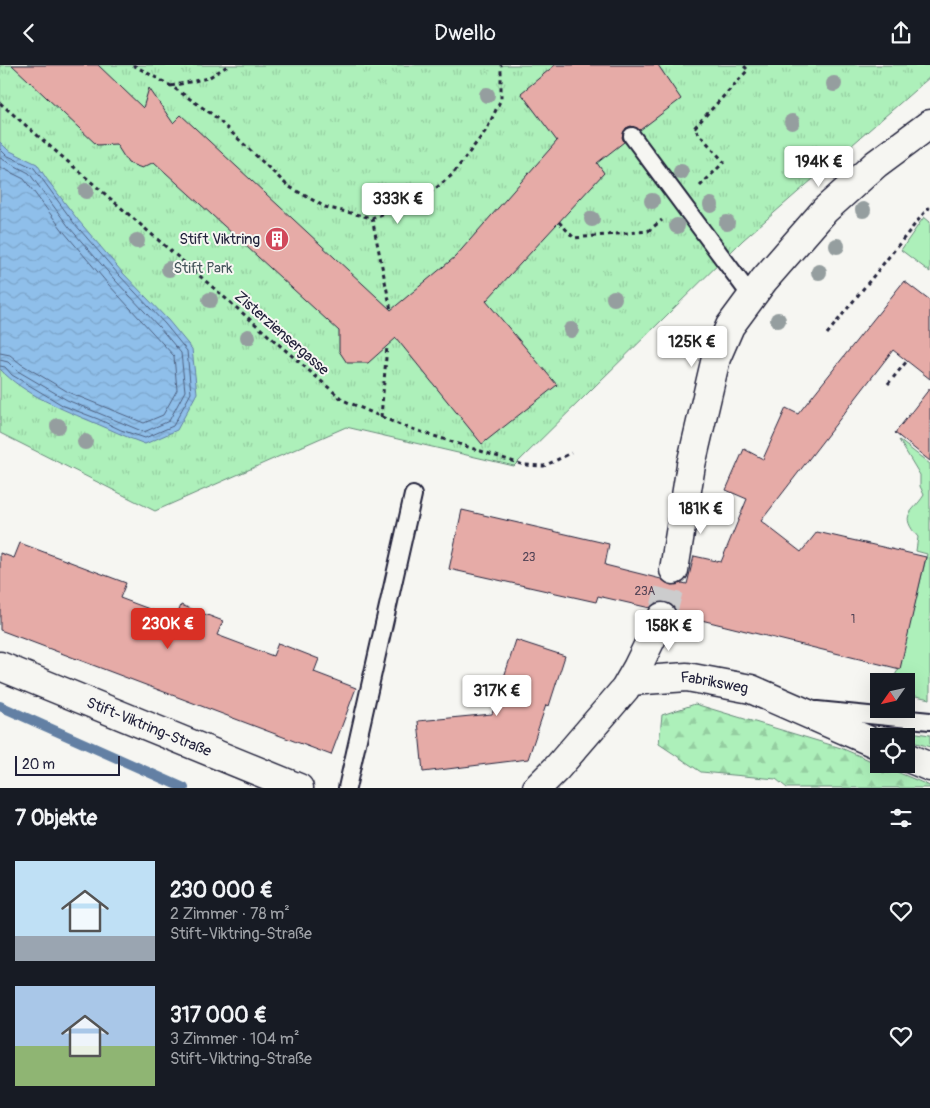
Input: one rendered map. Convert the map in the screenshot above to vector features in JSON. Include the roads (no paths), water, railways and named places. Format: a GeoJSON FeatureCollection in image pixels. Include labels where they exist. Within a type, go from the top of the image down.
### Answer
{"type":"FeatureCollection","features":[{"type":"Feature","properties":{"kind":"street"},"geometry":{"type":"LineString","coordinates":[[674,570],[691,465],[716,358],[730,326],[751,296],[825,211],[876,164],[930,124]]}},
{"type":"Feature","properties":{"kind":"street"},"geometry":{"type":"LineString","coordinates":[[537,788],[580,742],[625,689],[634,675],[662,617]]}},
{"type":"Feature","properties":{"kind":"street","name":"Stift-Viktring-Straße"},"geometry":{"type":"LineString","coordinates":[[0,666],[299,788]]}},
{"type":"Feature","properties":{"kind":"street","name":"Fabriksweg"},"geometry":{"type":"LineString","coordinates":[[634,675],[687,677],[751,689],[870,741]]}},
{"type":"Feature","properties":{"kind":"street"},"geometry":{"type":"LineString","coordinates":[[915,761],[930,767]]}},
{"type":"Feature","properties":{"kind":"lane"},"geometry":{"type":"LineString","coordinates":[[632,136],[751,296]]}},
{"type":"Feature","properties":{"kind":"lane"},"geometry":{"type":"LineString","coordinates":[[347,788],[413,495]]}},
{"type":"Feature","properties":{"kind":"lane","name":"Fabriksweg"},"geometry":{"type":"LineString","coordinates":[[795,707],[930,721]]}},
{"type":"Feature","properties":{"kind":"water"},"geometry":{"type":"Polygon","coordinates":[[[0,142],[8,150],[37,164],[78,220],[192,349],[197,393],[177,430],[145,444],[44,401],[9,378],[0,369],[0,142]]]}},
{"type":"Feature","properties":{"kind":"waterway"},"geometry":{"type":"LineString","coordinates":[[0,706],[184,788]]}},
{"type":"Feature","properties":{"kind":"tunnel"},"geometry":{"type":"LineString","coordinates":[[662,617],[674,570]]}},
{"type":"Feature","properties":{"kind":"place","name":"Stift Viktring"},"geometry":{"type":"Point","coordinates":[277,239]}},
{"type":"Feature","properties":{"kind":"park label","name":"Stift Park"},"geometry":{"type":"Point","coordinates":[203,268]}}]}
